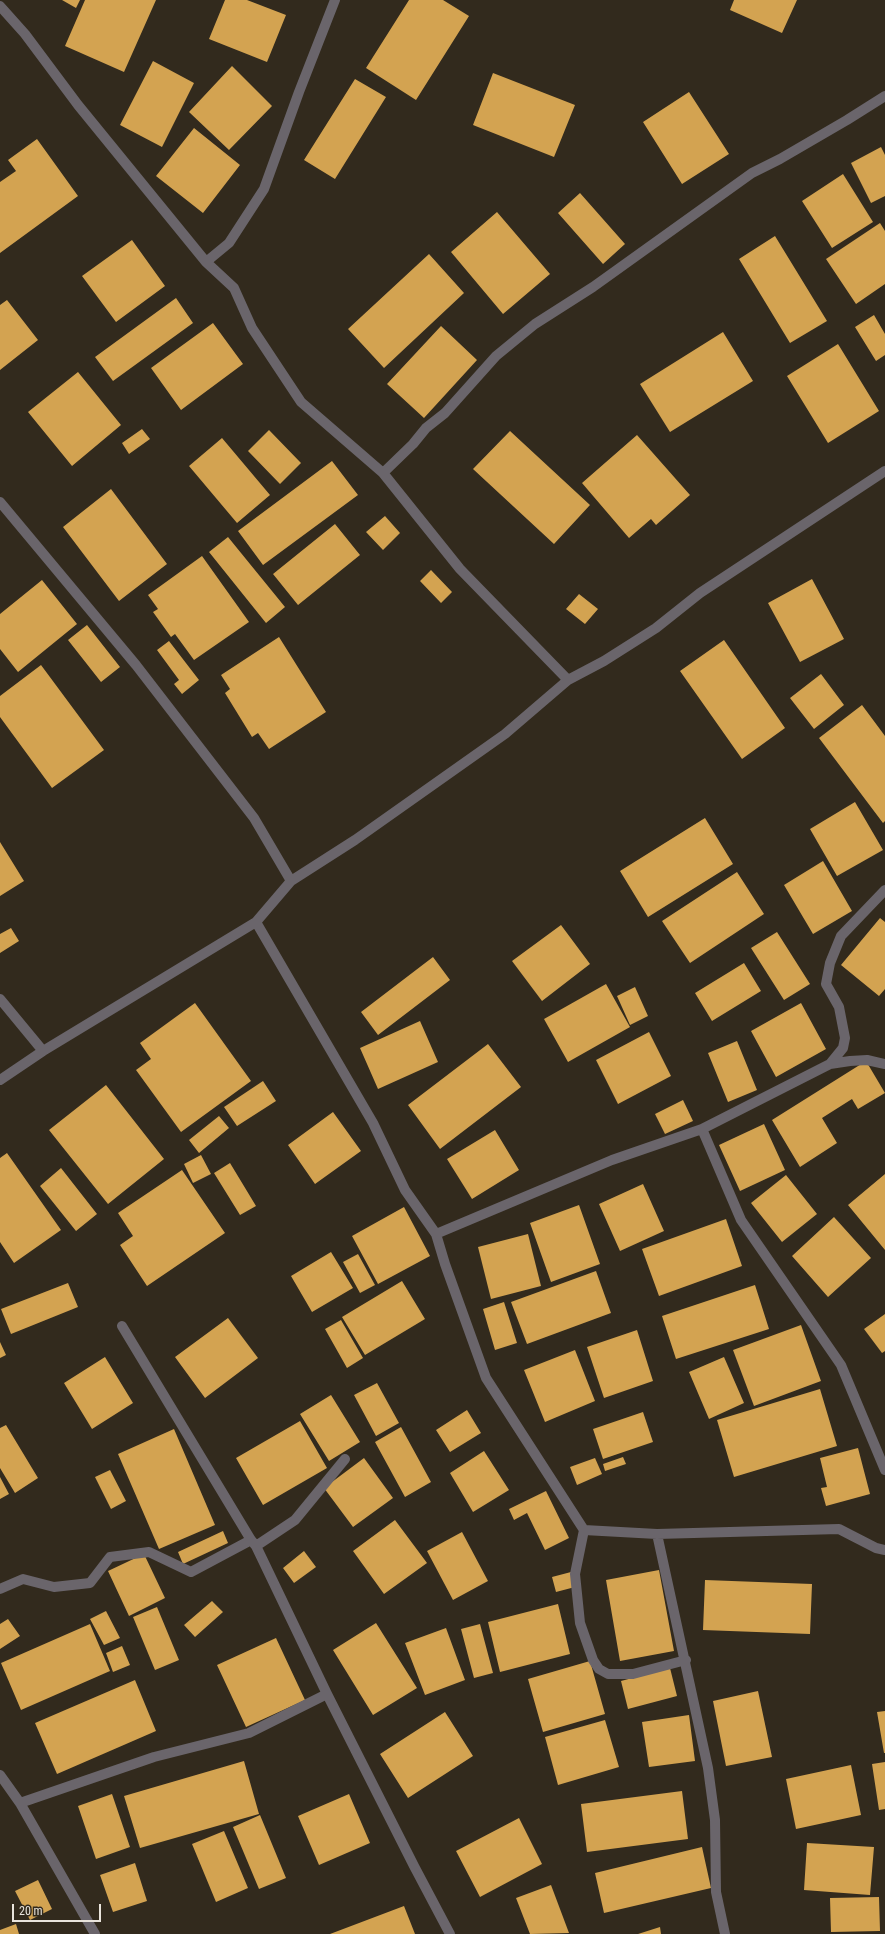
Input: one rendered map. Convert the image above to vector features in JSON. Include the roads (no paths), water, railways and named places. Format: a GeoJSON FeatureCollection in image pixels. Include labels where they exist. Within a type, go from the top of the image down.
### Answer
{"type":"FeatureCollection","features":[{"type":"Feature","properties":{"kind":"street"},"geometry":{"type":"LineString","coordinates":[[206,262],[229,243],[264,189],[299,92],[335,0]]}},
{"type":"Feature","properties":{"kind":"street"},"geometry":{"type":"LineString","coordinates":[[0,6],[25,34],[78,106],[206,262],[234,288],[252,328],[301,402],[383,473],[460,569],[568,680]]}},
{"type":"Feature","properties":{"kind":"street"},"geometry":{"type":"LineString","coordinates":[[383,473],[413,444],[426,428],[445,412],[496,356],[535,324],[624,266],[752,173],[847,120],[885,96]]}},
{"type":"Feature","properties":{"kind":"street"},"geometry":{"type":"LineString","coordinates":[[0,1080],[43,1051],[256,922],[291,881],[355,840],[505,734],[568,680],[604,661],[656,628],[700,593],[885,471]]}},
{"type":"Feature","properties":{"kind":"street"},"geometry":{"type":"LineString","coordinates":[[0,502],[136,665],[254,818],[291,881]]}},
{"type":"Feature","properties":{"kind":"street"},"geometry":{"type":"LineString","coordinates":[[830,1064],[843,1048],[846,1038],[838,1007],[826,984],[830,963],[841,936],[885,890]]}},
{"type":"Feature","properties":{"kind":"street"},"geometry":{"type":"LineString","coordinates":[[256,922],[372,1123],[405,1190],[436,1234],[445,1264],[486,1378],[584,1530],[575,1574],[580,1623],[593,1660],[599,1669],[608,1674],[633,1674],[686,1660]]}},
{"type":"Feature","properties":{"kind":"street"},"geometry":{"type":"LineString","coordinates":[[0,999],[43,1051]]}},
{"type":"Feature","properties":{"kind":"street"},"geometry":{"type":"LineString","coordinates":[[843,1048],[850,1061]]}},
{"type":"Feature","properties":{"kind":"street"},"geometry":{"type":"LineString","coordinates":[[436,1234],[612,1160],[702,1129],[830,1064],[867,1060],[885,1064]]}},
{"type":"Feature","properties":{"kind":"street"},"geometry":{"type":"LineString","coordinates":[[702,1129],[741,1220],[841,1365],[885,1470]]}},
{"type":"Feature","properties":{"kind":"street"},"geometry":{"type":"LineString","coordinates":[[122,1326],[254,1543],[327,1694],[450,1934]]}},
{"type":"Feature","properties":{"kind":"street"},"geometry":{"type":"LineString","coordinates":[[0,1589],[23,1579],[54,1587],[90,1584],[110,1557],[149,1552],[191,1572],[254,1543],[295,1520],[345,1459]]}},
{"type":"Feature","properties":{"kind":"street"},"geometry":{"type":"LineString","coordinates":[[584,1530],[657,1534],[839,1529],[876,1548],[885,1550]]}},
{"type":"Feature","properties":{"kind":"street"},"geometry":{"type":"LineString","coordinates":[[657,1534],[675,1623],[686,1660],[694,1711],[708,1768],[715,1820],[716,1892],[725,1934]]}},
{"type":"Feature","properties":{"kind":"street"},"geometry":{"type":"LineString","coordinates":[[20,1803],[154,1757],[250,1733],[327,1694]]}},
{"type":"Feature","properties":{"kind":"street"},"geometry":{"type":"LineString","coordinates":[[0,1775],[20,1803],[95,1934]]}}]}
